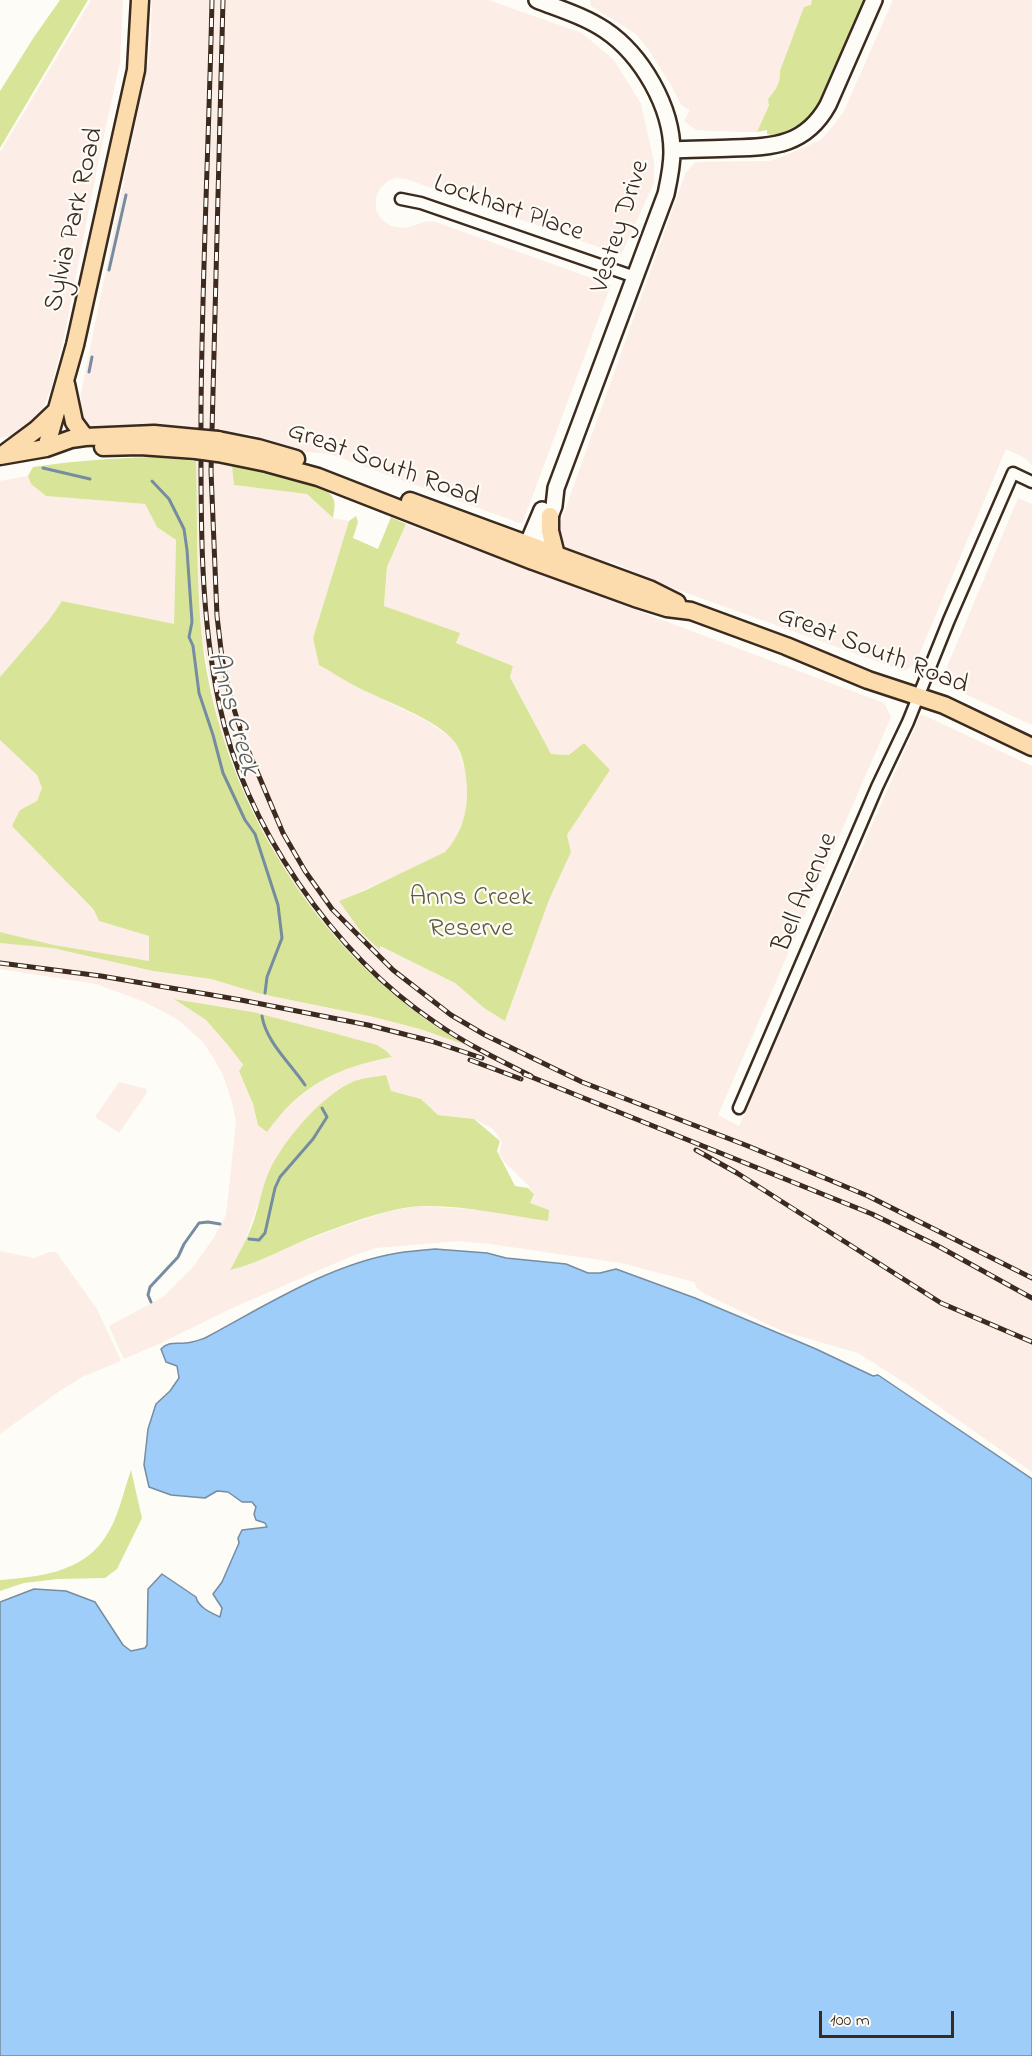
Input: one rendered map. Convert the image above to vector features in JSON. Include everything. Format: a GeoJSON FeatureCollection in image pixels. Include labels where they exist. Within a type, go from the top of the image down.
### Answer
{"type":"FeatureCollection","features":[{"type":"Feature","properties":{"kind":"main road","name":"Sylvia Park Road"},"geometry":{"type":"LineString","coordinates":[[46,448],[66,380],[136,70],[140,0]]}},
{"type":"Feature","properties":{"kind":"main road"},"geometry":{"type":"LineString","coordinates":[[66,380],[73,417],[76,426],[85,437]]}},
{"type":"Feature","properties":{"kind":"main road"},"geometry":{"type":"LineString","coordinates":[[1,456],[58,410]]}},
{"type":"Feature","properties":{"kind":"main road","name":"Great South Road"},"geometry":{"type":"LineString","coordinates":[[1,456],[46,448],[70,439],[154,434],[218,447],[258,448],[317,465],[635,598],[667,608],[691,611]]}},
{"type":"Feature","properties":{"kind":"main road","name":"Great South Road"},"geometry":{"type":"LineString","coordinates":[[46,448],[63,450],[196,444]]}},
{"type":"Feature","properties":{"kind":"main road"},"geometry":{"type":"LineString","coordinates":[[550,516],[550,531],[556,555]]}},
{"type":"Feature","properties":{"kind":"main road","name":"Great South Road"},"geometry":{"type":"LineString","coordinates":[[530,553],[556,555],[664,595],[691,611],[786,646],[868,680],[944,705],[1032,747]]}},
{"type":"Feature","properties":{"kind":"street","name":"Vestey Drive"},"geometry":{"type":"LineString","coordinates":[[530,553],[550,516],[556,488],[666,194],[671,172],[672,150],[668,124],[657,94],[641,67],[626,49],[606,31],[567,5],[537,0]]}},
{"type":"Feature","properties":{"kind":"street"},"geometry":{"type":"LineString","coordinates":[[672,150],[769,146],[786,142],[802,134],[818,120],[828,105],[874,0]]}},
{"type":"Feature","properties":{"kind":"street","name":"Lockhart Place"},"geometry":{"type":"LineString","coordinates":[[401,199],[421,203],[635,277]]}},
{"type":"Feature","properties":{"kind":"street","name":"Bell Avenue"},"geometry":{"type":"LineString","coordinates":[[739,1108],[868,806],[899,743],[1013,472],[1032,482]]}},
{"type":"Feature","properties":{"kind":"street","name":"Vestey Drive"},"geometry":{"type":"LineString","coordinates":[[530,553],[546,501],[556,488]]}},
{"type":"Feature","properties":{"kind":"shaded area"},"geometry":{"type":"Polygon","coordinates":[[[91,0],[123,0],[120,62],[64,337],[51,388],[41,413],[37,419],[16,435],[0,438],[0,152],[91,0]]]}},
{"type":"Feature","properties":{"kind":"shaded area"},"geometry":{"type":"Polygon","coordinates":[[[152,0],[488,0],[582,33],[614,60],[641,104],[654,162],[654,183],[621,255],[406,179],[396,178],[388,181],[380,188],[376,198],[376,210],[382,220],[391,226],[406,228],[433,221],[611,285],[522,524],[330,454],[307,452],[250,434],[144,425],[93,428],[84,424],[80,414],[81,393],[150,52],[152,0]]]}},
{"type":"Feature","properties":{"kind":"shaded area"},"geometry":{"type":"Polygon","coordinates":[[[590,0],[813,0],[757,132],[741,132],[696,130],[684,121],[690,110],[681,105],[648,49],[636,34],[591,6],[590,0]]]}},
{"type":"Feature","properties":{"kind":"shaded area"},"geometry":{"type":"Polygon","coordinates":[[[893,0],[1032,0],[1032,466],[1027,459],[1006,449],[915,664],[904,671],[656,582],[613,562],[590,559],[569,552],[560,543],[557,532],[686,172],[696,162],[769,161],[820,140],[843,113],[893,0]]]}},
{"type":"Feature","properties":{"kind":"shaded area"},"geometry":{"type":"Polygon","coordinates":[[[196,461],[232,465],[235,485],[307,494],[333,518],[349,521],[313,638],[319,664],[357,687],[427,721],[452,738],[457,744],[468,782],[466,814],[454,843],[445,852],[430,861],[339,901],[379,946],[455,983],[484,1008],[505,1021],[549,900],[571,852],[567,835],[610,770],[569,755],[551,754],[510,676],[513,666],[456,643],[459,633],[384,606],[387,567],[406,524],[884,703],[891,717],[718,1115],[739,1126],[921,714],[1032,766],[1032,1472],[910,1386],[858,1353],[782,1331],[705,1294],[697,1288],[694,1282],[621,1263],[490,1244],[459,1241],[376,1248],[352,1256],[230,1309],[124,1359],[109,1326],[163,1297],[193,1267],[215,1236],[226,1215],[236,1122],[232,1102],[223,1075],[213,1057],[202,1041],[177,1019],[145,1002],[96,984],[0,969],[0,934],[153,971],[211,979],[261,994],[369,1016],[462,1043],[421,1017],[375,978],[323,921],[291,880],[271,847],[240,782],[215,707],[202,638],[198,581],[196,461]],[[175,999],[206,1020],[243,1066],[239,1071],[253,1104],[258,1125],[276,1119],[315,1084],[340,1070],[391,1057],[326,1031],[253,1012],[175,999]],[[351,1082],[331,1095],[280,1151],[270,1169],[243,1247],[230,1269],[389,1211],[419,1206],[484,1210],[548,1221],[530,1203],[534,1194],[528,1185],[505,1163],[499,1153],[502,1142],[493,1129],[474,1119],[438,1115],[421,1099],[351,1082]]]}},
{"type":"Feature","properties":{"kind":"shaded area"},"geometry":{"type":"Polygon","coordinates":[[[28,476],[31,484],[46,496],[145,504],[157,527],[176,540],[174,625],[62,601],[49,620],[0,677],[0,481],[28,476]]]}},
{"type":"Feature","properties":{"kind":"shaded area"},"geometry":{"type":"Polygon","coordinates":[[[1018,498],[1032,504],[1032,725],[948,686],[944,674],[1018,498]]]}},
{"type":"Feature","properties":{"kind":"shaded area"},"geometry":{"type":"Polygon","coordinates":[[[0,740],[37,775],[42,788],[37,801],[20,810],[74,891],[94,910],[99,921],[149,936],[149,962],[54,945],[0,932],[0,740]]]}},
{"type":"Feature","properties":{"kind":"shaded area"},"geometry":{"type":"Polygon","coordinates":[[[119,1082],[147,1089],[146,1094],[119,1133],[95,1117],[119,1082]]]}},
{"type":"Feature","properties":{"kind":"shaded area"},"geometry":{"type":"Polygon","coordinates":[[[0,1251],[34,1258],[56,1252],[97,1309],[121,1361],[82,1377],[0,1434],[0,1251]]]}},
{"type":"Feature","properties":{"kind":"green space"},"geometry":{"type":"Polygon","coordinates":[[[60,0],[88,0],[0,148],[0,91],[60,0]]]}},
{"type":"Feature","properties":{"kind":"green space"},"geometry":{"type":"Polygon","coordinates":[[[812,0],[864,0],[815,110],[800,124],[776,136],[767,134],[767,130],[757,132],[769,105],[768,99],[775,90],[804,7],[811,5],[812,0]]]}},
{"type":"Feature","properties":{"kind":"green space"},"geometry":{"type":"Polygon","coordinates":[[[153,457],[196,461],[199,594],[207,673],[221,729],[240,784],[266,837],[297,887],[333,934],[373,976],[418,1013],[466,1045],[420,1029],[261,994],[211,979],[153,971],[53,948],[0,943],[0,932],[54,945],[149,961],[149,936],[99,921],[94,910],[12,826],[20,810],[37,801],[42,788],[37,775],[0,740],[0,677],[49,620],[62,601],[174,624],[176,540],[157,527],[145,504],[46,496],[31,484],[28,476],[33,467],[93,460],[153,457]]]}},
{"type":"Feature","properties":{"kind":"green space"},"geometry":{"type":"Polygon","coordinates":[[[232,465],[300,480],[324,490],[334,500],[333,518],[307,494],[234,485],[232,465]]]}},
{"type":"Feature","properties":{"kind":"green space","name":"Anns Creek Reserve"},"geometry":{"type":"Polygon","coordinates":[[[356,516],[358,522],[353,538],[378,549],[391,517],[406,524],[387,567],[384,606],[460,633],[456,643],[513,666],[510,677],[551,754],[569,755],[584,743],[610,770],[567,835],[571,852],[549,900],[505,1021],[484,1008],[455,983],[380,946],[380,950],[362,933],[339,901],[445,852],[461,827],[467,798],[463,760],[454,741],[446,733],[423,718],[359,688],[319,665],[313,638],[349,521],[356,516]]]}},
{"type":"Feature","properties":{"kind":"green space"},"geometry":{"type":"Polygon","coordinates":[[[174,999],[253,1012],[326,1031],[377,1045],[392,1057],[354,1066],[321,1081],[293,1102],[267,1132],[258,1125],[253,1104],[239,1071],[243,1065],[206,1020],[174,999]]]}},
{"type":"Feature","properties":{"kind":"green space"},"geometry":{"type":"Polygon","coordinates":[[[386,1075],[391,1091],[421,1099],[438,1115],[474,1119],[500,1141],[497,1151],[515,1186],[528,1188],[534,1194],[530,1203],[549,1210],[548,1221],[453,1207],[409,1207],[353,1222],[230,1270],[252,1227],[268,1172],[285,1144],[327,1098],[350,1083],[386,1075]]]}},
{"type":"Feature","properties":{"kind":"green space"},"geometry":{"type":"Polygon","coordinates":[[[131,1470],[142,1518],[117,1569],[105,1578],[58,1579],[24,1583],[0,1591],[0,1580],[57,1571],[71,1566],[94,1550],[109,1532],[131,1470]]]}},
{"type":"Feature","properties":{"kind":"water"},"geometry":{"type":"Polygon","coordinates":[[[435,1249],[487,1253],[506,1258],[566,1264],[588,1273],[616,1269],[695,1298],[816,1349],[873,1376],[878,1375],[1032,1479],[1032,2056],[0,2056],[0,1602],[34,1589],[66,1591],[95,1602],[123,1645],[131,1651],[145,1648],[147,1645],[148,1589],[162,1574],[196,1597],[205,1609],[220,1617],[222,1608],[213,1594],[222,1582],[239,1543],[238,1538],[242,1530],[267,1527],[265,1523],[256,1520],[254,1514],[256,1507],[252,1502],[242,1502],[228,1492],[217,1491],[205,1498],[171,1495],[149,1487],[144,1465],[148,1429],[156,1404],[170,1391],[179,1378],[177,1366],[166,1362],[161,1349],[169,1344],[205,1338],[298,1288],[348,1266],[398,1253],[435,1249]]]}},
{"type":"Feature","properties":{"kind":"waterway","name":"Anns Creek"},"geometry":{"type":"LineString","coordinates":[[109,270],[126,195]]}},
{"type":"Feature","properties":{"kind":"waterway","name":"Anns Creek"},"geometry":{"type":"LineString","coordinates":[[89,372],[92,357]]}},
{"type":"Feature","properties":{"kind":"waterway","name":"Anns Creek"},"geometry":{"type":"LineString","coordinates":[[43,468],[90,479]]}},
{"type":"Feature","properties":{"kind":"waterway","name":"Anns Creek"},"geometry":{"type":"LineString","coordinates":[[152,481],[169,499],[184,529],[192,622],[189,637],[193,646],[199,693],[223,773],[245,820],[255,834],[278,905],[282,938],[267,977],[265,993]]}},
{"type":"Feature","properties":{"kind":"waterway","name":"Anns Creek"},"geometry":{"type":"LineString","coordinates":[[262,1016],[268,1035],[305,1085]]}},
{"type":"Feature","properties":{"kind":"waterway","name":"Anns Creek"},"geometry":{"type":"LineString","coordinates":[[249,1239],[259,1240],[265,1233],[275,1188],[280,1177],[313,1139],[327,1117],[322,1108]]}},
{"type":"Feature","properties":{"kind":"waterway","name":"Anns Creek"},"geometry":{"type":"LineString","coordinates":[[151,1302],[148,1295],[150,1287],[178,1257],[199,1223],[220,1224]]}},
{"type":"Feature","properties":{"kind":"railway"},"geometry":{"type":"LineString","coordinates":[[212,0],[204,258],[201,522],[202,559],[212,667],[231,749],[249,795],[271,840],[298,883],[329,924],[362,961],[398,994],[436,1023],[471,1045],[531,1076]]}},
{"type":"Feature","properties":{"kind":"railway"},"geometry":{"type":"LineString","coordinates":[[223,0],[211,471],[217,616],[222,658],[231,700],[245,743],[283,833],[305,871],[332,909],[393,970],[451,1015],[485,1035],[582,1082],[748,1146],[868,1196],[1032,1278]]}},
{"type":"Feature","properties":{"kind":"railway"},"geometry":{"type":"LineString","coordinates":[[0,963],[101,976],[368,1025],[431,1041],[482,1058]]}},
{"type":"Feature","properties":{"kind":"railway"},"geometry":{"type":"LineString","coordinates":[[470,1060],[521,1079]]}},
{"type":"Feature","properties":{"kind":"railway"},"geometry":{"type":"LineString","coordinates":[[524,1074],[872,1214],[936,1245],[1032,1298]]}},
{"type":"Feature","properties":{"kind":"railway"},"geometry":{"type":"LineString","coordinates":[[696,1150],[737,1173],[941,1303],[1032,1342]]}}]}
